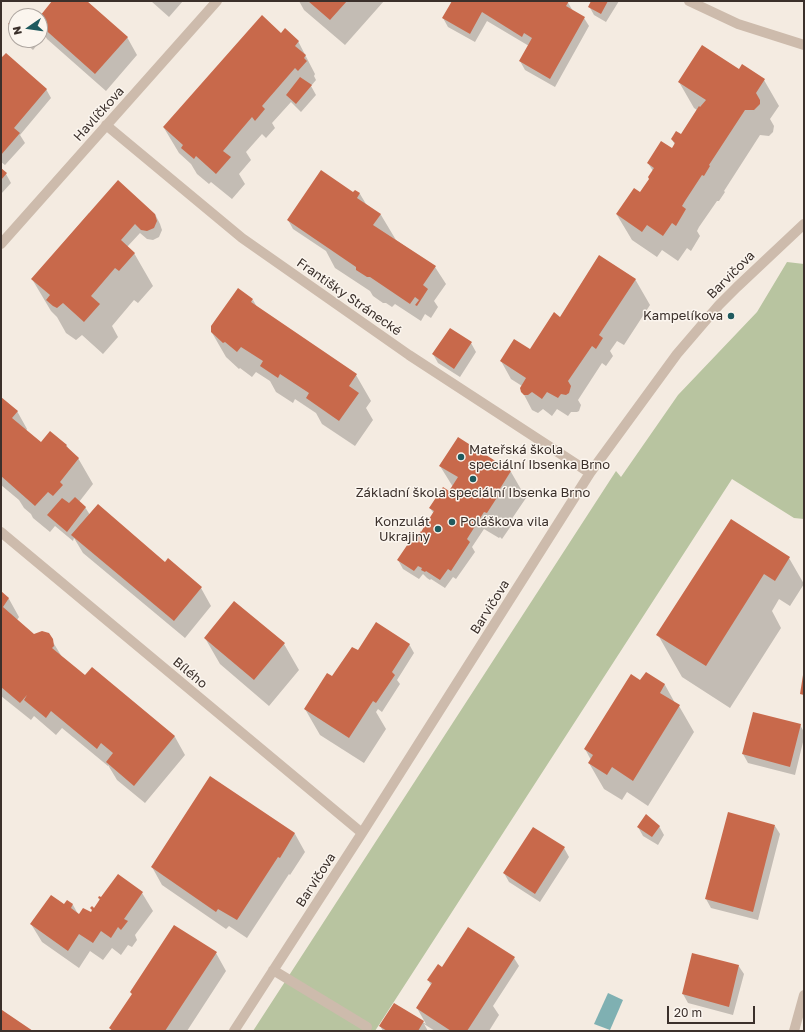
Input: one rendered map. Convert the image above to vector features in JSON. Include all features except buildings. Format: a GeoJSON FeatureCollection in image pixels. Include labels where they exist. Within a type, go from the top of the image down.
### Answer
{"type":"FeatureCollection","features":[{"type":"Feature","properties":{"kind":"street","name":"Havlíčkova"},"geometry":{"type":"LineString","coordinates":[[1,244],[217,1]]}},
{"type":"Feature","properties":{"kind":"street"},"geometry":{"type":"LineString","coordinates":[[689,1],[738,24],[804,45]]}},
{"type":"Feature","properties":{"kind":"street","name":"Františky Stránecké"},"geometry":{"type":"LineString","coordinates":[[106,125],[242,238],[409,355],[590,474]]}},
{"type":"Feature","properties":{"kind":"street","name":"Barvičova"},"geometry":{"type":"LineString","coordinates":[[234,1031],[362,833],[590,474],[682,348],[737,287],[804,224]]}},
{"type":"Feature","properties":{"kind":"street","name":"Bílého"},"geometry":{"type":"LineString","coordinates":[[1,532],[362,833]]}},
{"type":"Feature","properties":{"kind":"street"},"geometry":{"type":"LineString","coordinates":[[273,970],[367,1027]]}},
{"type":"Feature","properties":{"kind":"street"},"geometry":{"type":"LineString","coordinates":[[794,1031],[804,995]]}},
{"type":"Feature","properties":{"kind":"green space"},"geometry":{"type":"Polygon","coordinates":[[[787,262],[804,264],[804,519],[794,518],[732,479],[375,1031],[253,1031],[616,471],[621,477],[678,395],[757,312],[787,262]]]}},
{"type":"Feature","properties":{"kind":"water"},"geometry":{"type":"Polygon","coordinates":[[[608,993],[623,1000],[610,1030],[594,1024],[608,993]]]}},
{"type":"Feature","properties":{"kind":"place","name":"Kampelíkova"},"geometry":{"type":"Point","coordinates":[731,316]}},
{"type":"Feature","properties":{"kind":"place","name":"Mateřská škola speciální Ibsenka Brno"},"geometry":{"type":"Point","coordinates":[461,457]}},
{"type":"Feature","properties":{"kind":"place","name":"Základní škola speciální Ibsenka Brno"},"geometry":{"type":"Point","coordinates":[473,479]}},
{"type":"Feature","properties":{"kind":"place","name":"Poláškova vila"},"geometry":{"type":"Point","coordinates":[452,522]}},
{"type":"Feature","properties":{"kind":"place","name":"Konzulát Ukrajiny"},"geometry":{"type":"Point","coordinates":[438,529]}}]}
